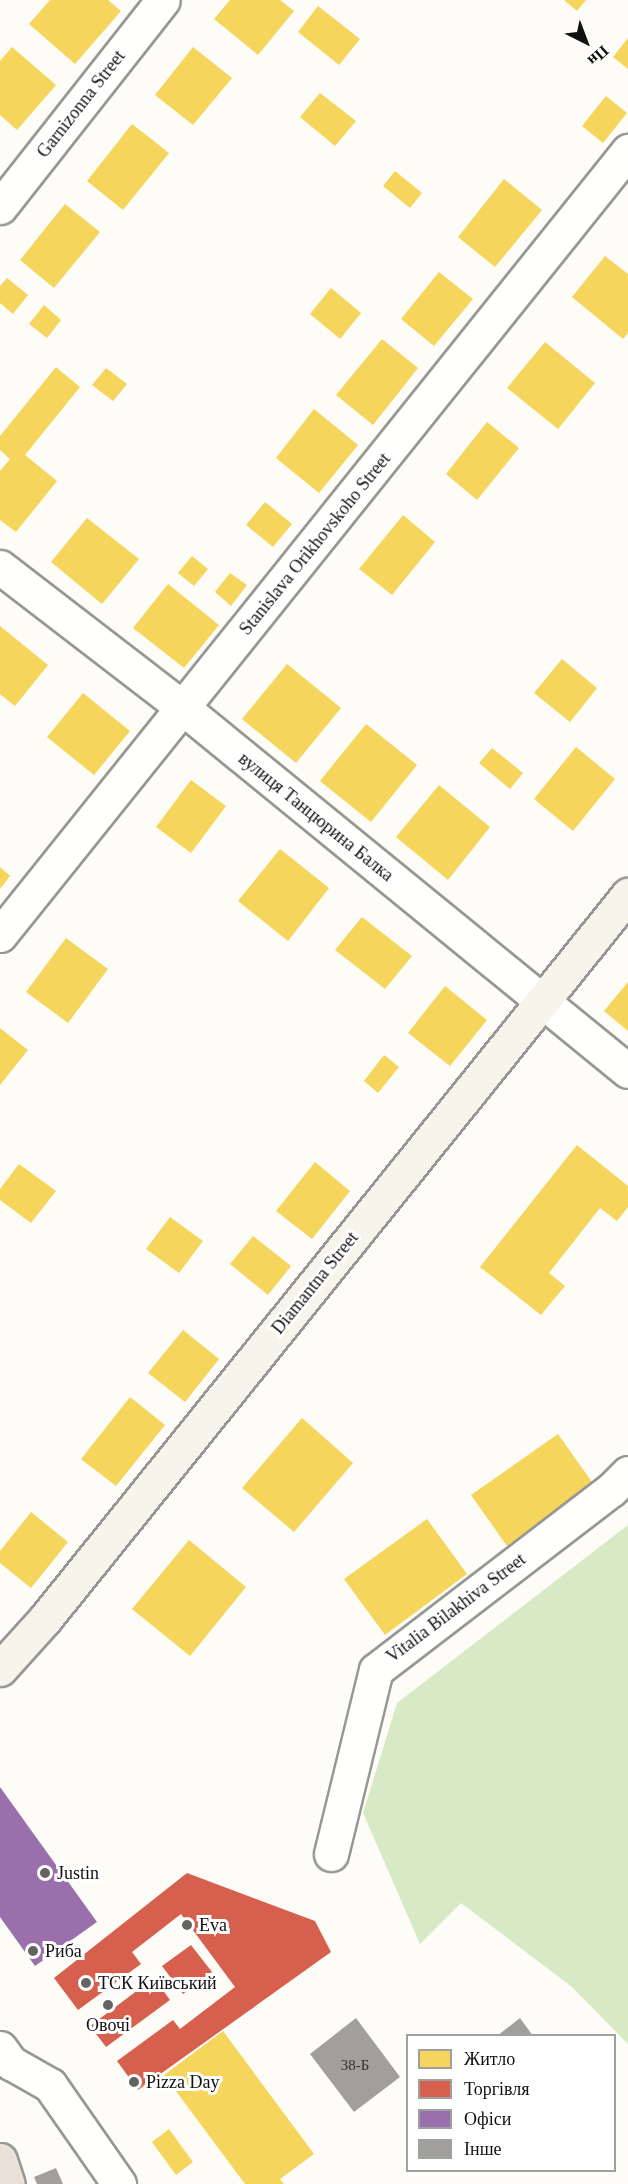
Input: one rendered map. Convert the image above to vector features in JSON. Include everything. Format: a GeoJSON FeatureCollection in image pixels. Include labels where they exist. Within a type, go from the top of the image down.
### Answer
{"type":"FeatureCollection","features":[{"type":"Feature","properties":{"kind":"highway"},"geometry":{"type":"LineString","coordinates":[[0,2160],[8,2184]]}},
{"type":"Feature","properties":{"kind":"street","name":"Garnizonna Street"},"geometry":{"type":"LineString","coordinates":[[0,207],[163,0]]}},
{"type":"Feature","properties":{"kind":"street","name":"Stanislava Orikhovskoho Street"},"geometry":{"type":"LineString","coordinates":[[0,934],[628,151]]}},
{"type":"Feature","properties":{"kind":"street","name":"вулиця Танцюрина Балка"},"geometry":{"type":"LineString","coordinates":[[0,567],[183,708],[628,1071]]}},
{"type":"Feature","properties":{"kind":"street","name":"Diamantna Street"},"geometry":{"type":"LineString","coordinates":[[0,1670],[45,1619],[628,895]]}},
{"type":"Feature","properties":{"kind":"street","name":"Vitalia Bilakhiva Street"},"geometry":{"type":"LineString","coordinates":[[331,1854],[376,1670],[611,1490],[628,1473]]}},
{"type":"Feature","properties":{"kind":"street"},"geometry":{"type":"LineString","coordinates":[[0,2048],[11,2063],[50,2085],[119,2184]]}},
{"type":"Feature","properties":{"kind":"green space"},"geometry":{"type":"Polygon","coordinates":[[[628,1525],[628,2044],[572,1987],[461,1903],[420,1944],[363,1813],[397,1703],[628,1525]]]}},
{"type":"Feature","properties":{"kind":"building: Житло"},"geometry":{"type":"Polygon","coordinates":[[[50,0],[108,0],[121,11],[75,64],[29,24],[50,0]]]}},
{"type":"Feature","properties":{"kind":"building: Житло"},"geometry":{"type":"Polygon","coordinates":[[[230,0],[280,0],[294,11],[258,55],[214,19],[230,0]]]}},
{"type":"Feature","properties":{"kind":"building: Житло"},"geometry":{"type":"Polygon","coordinates":[[[564,0],[586,0],[577,11],[564,0]]]}},
{"type":"Feature","properties":{"kind":"building: Житло"},"geometry":{"type":"Polygon","coordinates":[[[318,6],[360,39],[339,65],[298,32],[318,6]]]}},
{"type":"Feature","properties":{"kind":"building: Житло"},"geometry":{"type":"Polygon","coordinates":[[[628,38],[628,69],[613,57],[628,38]]]}},
{"type":"Feature","properties":{"kind":"building: Житло"},"geometry":{"type":"Polygon","coordinates":[[[12,47],[56,85],[17,130],[0,115],[0,61],[12,47]]]}},
{"type":"Feature","properties":{"kind":"building: Житло"},"geometry":{"type":"Polygon","coordinates":[[[193,47],[232,78],[193,125],[155,95],[193,47]]]}},
{"type":"Feature","properties":{"kind":"building: Житло"},"geometry":{"type":"Polygon","coordinates":[[[320,93],[356,121],[335,146],[300,117],[320,93]]]}},
{"type":"Feature","properties":{"kind":"building: Житло"},"geometry":{"type":"Polygon","coordinates":[[[606,96],[627,113],[603,143],[582,126],[606,96]]]}},
{"type":"Feature","properties":{"kind":"building: Житло"},"geometry":{"type":"Polygon","coordinates":[[[132,124],[169,153],[123,210],[87,181],[132,124]]]}},
{"type":"Feature","properties":{"kind":"building: Житло"},"geometry":{"type":"Polygon","coordinates":[[[395,171],[422,193],[410,208],[383,186],[395,171]]]}},
{"type":"Feature","properties":{"kind":"building: Житло"},"geometry":{"type":"Polygon","coordinates":[[[504,179],[542,210],[495,267],[458,237],[504,179]]]}},
{"type":"Feature","properties":{"kind":"building: Житло"},"geometry":{"type":"Polygon","coordinates":[[[65,204],[100,232],[54,288],[20,260],[65,204]]]}},
{"type":"Feature","properties":{"kind":"building: Житло"},"geometry":{"type":"Polygon","coordinates":[[[605,256],[628,274],[628,333],[623,339],[572,297],[605,256]]]}},
{"type":"Feature","properties":{"kind":"building: Житло"},"geometry":{"type":"Polygon","coordinates":[[[439,272],[473,299],[434,346],[401,319],[439,272]]]}},
{"type":"Feature","properties":{"kind":"building: Житло"},"geometry":{"type":"Polygon","coordinates":[[[7,278],[28,295],[13,314],[0,303],[0,286],[7,278]]]}},
{"type":"Feature","properties":{"kind":"building: Житло"},"geometry":{"type":"Polygon","coordinates":[[[331,288],[361,313],[340,339],[310,314],[331,288]]]}},
{"type":"Feature","properties":{"kind":"building: Житло"},"geometry":{"type":"Polygon","coordinates":[[[44,305],[61,320],[47,338],[29,324],[44,305]]]}},
{"type":"Feature","properties":{"kind":"building: Житло"},"geometry":{"type":"Polygon","coordinates":[[[382,339],[418,368],[373,425],[336,395],[382,339]]]}},
{"type":"Feature","properties":{"kind":"building: Житло"},"geometry":{"type":"Polygon","coordinates":[[[545,342],[595,383],[558,429],[507,388],[545,342]]]}},
{"type":"Feature","properties":{"kind":"building: Житло"},"geometry":{"type":"Polygon","coordinates":[[[56,367],[80,387],[25,455],[57,481],[16,532],[0,520],[0,471],[10,459],[0,450],[0,436],[56,367]]]}},
{"type":"Feature","properties":{"kind":"building: Житло"},"geometry":{"type":"Polygon","coordinates":[[[106,368],[127,384],[113,401],[92,385],[106,368]]]}},
{"type":"Feature","properties":{"kind":"building: Житло"},"geometry":{"type":"Polygon","coordinates":[[[314,409],[358,445],[319,493],[276,458],[314,409]]]}},
{"type":"Feature","properties":{"kind":"building: Житло"},"geometry":{"type":"Polygon","coordinates":[[[487,422],[519,448],[477,500],[446,474],[487,422]]]}},
{"type":"Feature","properties":{"kind":"building: Житло"},"geometry":{"type":"Polygon","coordinates":[[[265,502],[292,524],[273,547],[246,525],[265,502]]]}},
{"type":"Feature","properties":{"kind":"building: Житло"},"geometry":{"type":"Polygon","coordinates":[[[403,515],[435,542],[392,595],[359,569],[403,515]]]}},
{"type":"Feature","properties":{"kind":"building: Житло"},"geometry":{"type":"Polygon","coordinates":[[[87,518],[139,559],[102,604],[51,562],[87,518]]]}},
{"type":"Feature","properties":{"kind":"building: Житло"},"geometry":{"type":"Polygon","coordinates":[[[192,556],[208,569],[194,586],[178,573],[192,556]]]}},
{"type":"Feature","properties":{"kind":"building: Житло"},"geometry":{"type":"Polygon","coordinates":[[[230,573],[247,585],[231,606],[215,592],[230,573]]]}},
{"type":"Feature","properties":{"kind":"building: Житло"},"geometry":{"type":"Polygon","coordinates":[[[168,584],[219,625],[184,668],[133,628],[168,584]]]}},
{"type":"Feature","properties":{"kind":"building: Житло"},"geometry":{"type":"Polygon","coordinates":[[[0,626],[48,665],[15,706],[0,694],[0,626]]]}},
{"type":"Feature","properties":{"kind":"building: Житло"},"geometry":{"type":"Polygon","coordinates":[[[562,659],[597,688],[570,722],[534,693],[562,659]]]}},
{"type":"Feature","properties":{"kind":"building: Житло"},"geometry":{"type":"Polygon","coordinates":[[[287,664],[341,708],[296,763],[242,719],[287,664]]]}},
{"type":"Feature","properties":{"kind":"building: Житло"},"geometry":{"type":"Polygon","coordinates":[[[83,693],[130,731],[94,775],[47,737],[83,693]]]}},
{"type":"Feature","properties":{"kind":"building: Житло"},"geometry":{"type":"Polygon","coordinates":[[[366,724],[417,765],[371,822],[320,781],[366,724]]]}},
{"type":"Feature","properties":{"kind":"building: Житло"},"geometry":{"type":"Polygon","coordinates":[[[576,747],[615,779],[573,831],[534,799],[576,747]]]}},
{"type":"Feature","properties":{"kind":"building: Житло"},"geometry":{"type":"Polygon","coordinates":[[[492,748],[523,773],[510,789],[479,763],[492,748]]]}},
{"type":"Feature","properties":{"kind":"building: Житло"},"geometry":{"type":"Polygon","coordinates":[[[191,780],[226,806],[191,853],[156,827],[191,780]]]}},
{"type":"Feature","properties":{"kind":"building: Житло"},"geometry":{"type":"Polygon","coordinates":[[[439,785],[490,827],[448,880],[396,837],[439,785]]]}},
{"type":"Feature","properties":{"kind":"building: Житло"},"geometry":{"type":"Polygon","coordinates":[[[280,849],[329,888],[288,941],[238,901],[280,849]]]}},
{"type":"Feature","properties":{"kind":"building: Житло"},"geometry":{"type":"Polygon","coordinates":[[[0,867],[10,876],[0,889],[0,867]]]}},
{"type":"Feature","properties":{"kind":"building: Житло"},"geometry":{"type":"Polygon","coordinates":[[[362,917],[412,956],[385,989],[335,950],[362,917]]]}},
{"type":"Feature","properties":{"kind":"building: Житло"},"geometry":{"type":"Polygon","coordinates":[[[66,938],[108,969],[68,1023],[26,992],[66,938]]]}},
{"type":"Feature","properties":{"kind":"building: Житло"},"geometry":{"type":"Polygon","coordinates":[[[628,982],[628,1031],[604,1011],[628,982]]]}},
{"type":"Feature","properties":{"kind":"building: Житло"},"geometry":{"type":"Polygon","coordinates":[[[445,986],[487,1020],[450,1066],[408,1033],[445,986]]]}},
{"type":"Feature","properties":{"kind":"building: Житло"},"geometry":{"type":"Polygon","coordinates":[[[0,1028],[28,1050],[0,1085],[0,1028]]]}},
{"type":"Feature","properties":{"kind":"building: Житло"},"geometry":{"type":"Polygon","coordinates":[[[384,1055],[399,1067],[378,1093],[364,1081],[384,1055]]]}},
{"type":"Feature","properties":{"kind":"building: Житло"},"geometry":{"type":"Polygon","coordinates":[[[577,1145],[628,1186],[628,1207],[617,1221],[600,1208],[549,1273],[565,1286],[541,1315],[480,1267],[577,1145]]]}},
{"type":"Feature","properties":{"kind":"building: Житло"},"geometry":{"type":"Polygon","coordinates":[[[315,1162],[350,1191],[312,1239],[276,1211],[315,1162]]]}},
{"type":"Feature","properties":{"kind":"building: Житло"},"geometry":{"type":"Polygon","coordinates":[[[19,1164],[56,1191],[31,1223],[0,1200],[0,1189],[19,1164]]]}},
{"type":"Feature","properties":{"kind":"building: Житло"},"geometry":{"type":"Polygon","coordinates":[[[170,1217],[203,1241],[179,1273],[146,1249],[170,1217]]]}},
{"type":"Feature","properties":{"kind":"building: Житло"},"geometry":{"type":"Polygon","coordinates":[[[253,1236],[291,1266],[268,1295],[230,1264],[253,1236]]]}},
{"type":"Feature","properties":{"kind":"building: Житло"},"geometry":{"type":"Polygon","coordinates":[[[183,1330],[219,1359],[185,1402],[148,1373],[183,1330]]]}},
{"type":"Feature","properties":{"kind":"building: Житло"},"geometry":{"type":"Polygon","coordinates":[[[130,1397],[165,1425],[116,1486],[81,1459],[130,1397]]]}},
{"type":"Feature","properties":{"kind":"building: Житло"},"geometry":{"type":"Polygon","coordinates":[[[302,1418],[353,1463],[294,1532],[242,1488],[302,1418]]]}},
{"type":"Feature","properties":{"kind":"building: Житло"},"geometry":{"type":"Polygon","coordinates":[[[558,1434],[594,1485],[507,1546],[471,1495],[558,1434]]]}},
{"type":"Feature","properties":{"kind":"building: Житло"},"geometry":{"type":"Polygon","coordinates":[[[31,1512],[68,1542],[31,1588],[0,1563],[0,1551],[31,1512]]]}},
{"type":"Feature","properties":{"kind":"building: Житло"},"geometry":{"type":"Polygon","coordinates":[[[427,1519],[467,1574],[385,1635],[344,1579],[427,1519]]]}},
{"type":"Feature","properties":{"kind":"building: Житло"},"geometry":{"type":"Polygon","coordinates":[[[189,1540],[246,1587],[190,1656],[132,1609],[189,1540]]]}},
{"type":"Feature","properties":{"kind":"building: Житло"},"geometry":{"type":"Polygon","coordinates":[[[223,2031],[314,2154],[280,2179],[284,2184],[245,2184],[164,2075],[223,2031]]]}},
{"type":"Feature","properties":{"kind":"building: Житло"},"geometry":{"type":"Polygon","coordinates":[[[169,2129],[193,2162],[176,2175],[152,2142],[169,2129]]]}},
{"type":"Feature","properties":{"kind":"building: Торгівля","name":"ТСК Київський"},"geometry":{"type":"Polygon","coordinates":[[[187,1873],[315,1921],[331,1952],[138,2090],[117,2061],[173,2020],[180,2029],[235,1987],[181,1914],[132,1952],[141,1964],[78,2010],[54,1978],[187,1873]]]}},
{"type":"Feature","properties":{"kind":"building: Торгівля"},"geometry":{"type":"Polygon","coordinates":[[[191,1945],[212,1972],[183,1994],[162,1966],[191,1945]]]}},
{"type":"Feature","properties":{"kind":"building: Торгівля"},"geometry":{"type":"Polygon","coordinates":[[[154,1978],[170,2000],[106,2047],[90,2026],[154,1978]]]}},
{"type":"Feature","properties":{"kind":"building: Офіси"},"geometry":{"type":"Polygon","coordinates":[[[0,1787],[97,1922],[35,1966],[0,1917],[0,1787]]]}},
{"type":"Feature","properties":{"kind":"building: Інше"},"geometry":{"type":"Polygon","coordinates":[[[356,2018],[400,2077],[354,2112],[310,2054],[356,2018]]]}},
{"type":"Feature","properties":{"kind":"building: Інше"},"geometry":{"type":"Polygon","coordinates":[[[520,2018],[532,2034],[500,2034],[520,2018]]]}},
{"type":"Feature","properties":{"kind":"building: Інше"},"geometry":{"type":"Polygon","coordinates":[[[56,2168],[63,2184],[37,2184],[34,2177],[56,2168]]]}},
{"type":"Feature","properties":{"kind":"place","name":"Justin"},"geometry":{"type":"Point","coordinates":[45,1873]}},
{"type":"Feature","properties":{"kind":"place","name":"Eva"},"geometry":{"type":"Point","coordinates":[187,1925]}},
{"type":"Feature","properties":{"kind":"place","name":"Риба"},"geometry":{"type":"Point","coordinates":[33,1951]}},
{"type":"Feature","properties":{"kind":"place","name":"ТСК Київський"},"geometry":{"type":"Point","coordinates":[86,1983]}},
{"type":"Feature","properties":{"kind":"place","name":"Овочі"},"geometry":{"type":"Point","coordinates":[108,2005]}},
{"type":"Feature","properties":{"kind":"place","name":"Pizza Day"},"geometry":{"type":"Point","coordinates":[134,2082]}}]}
